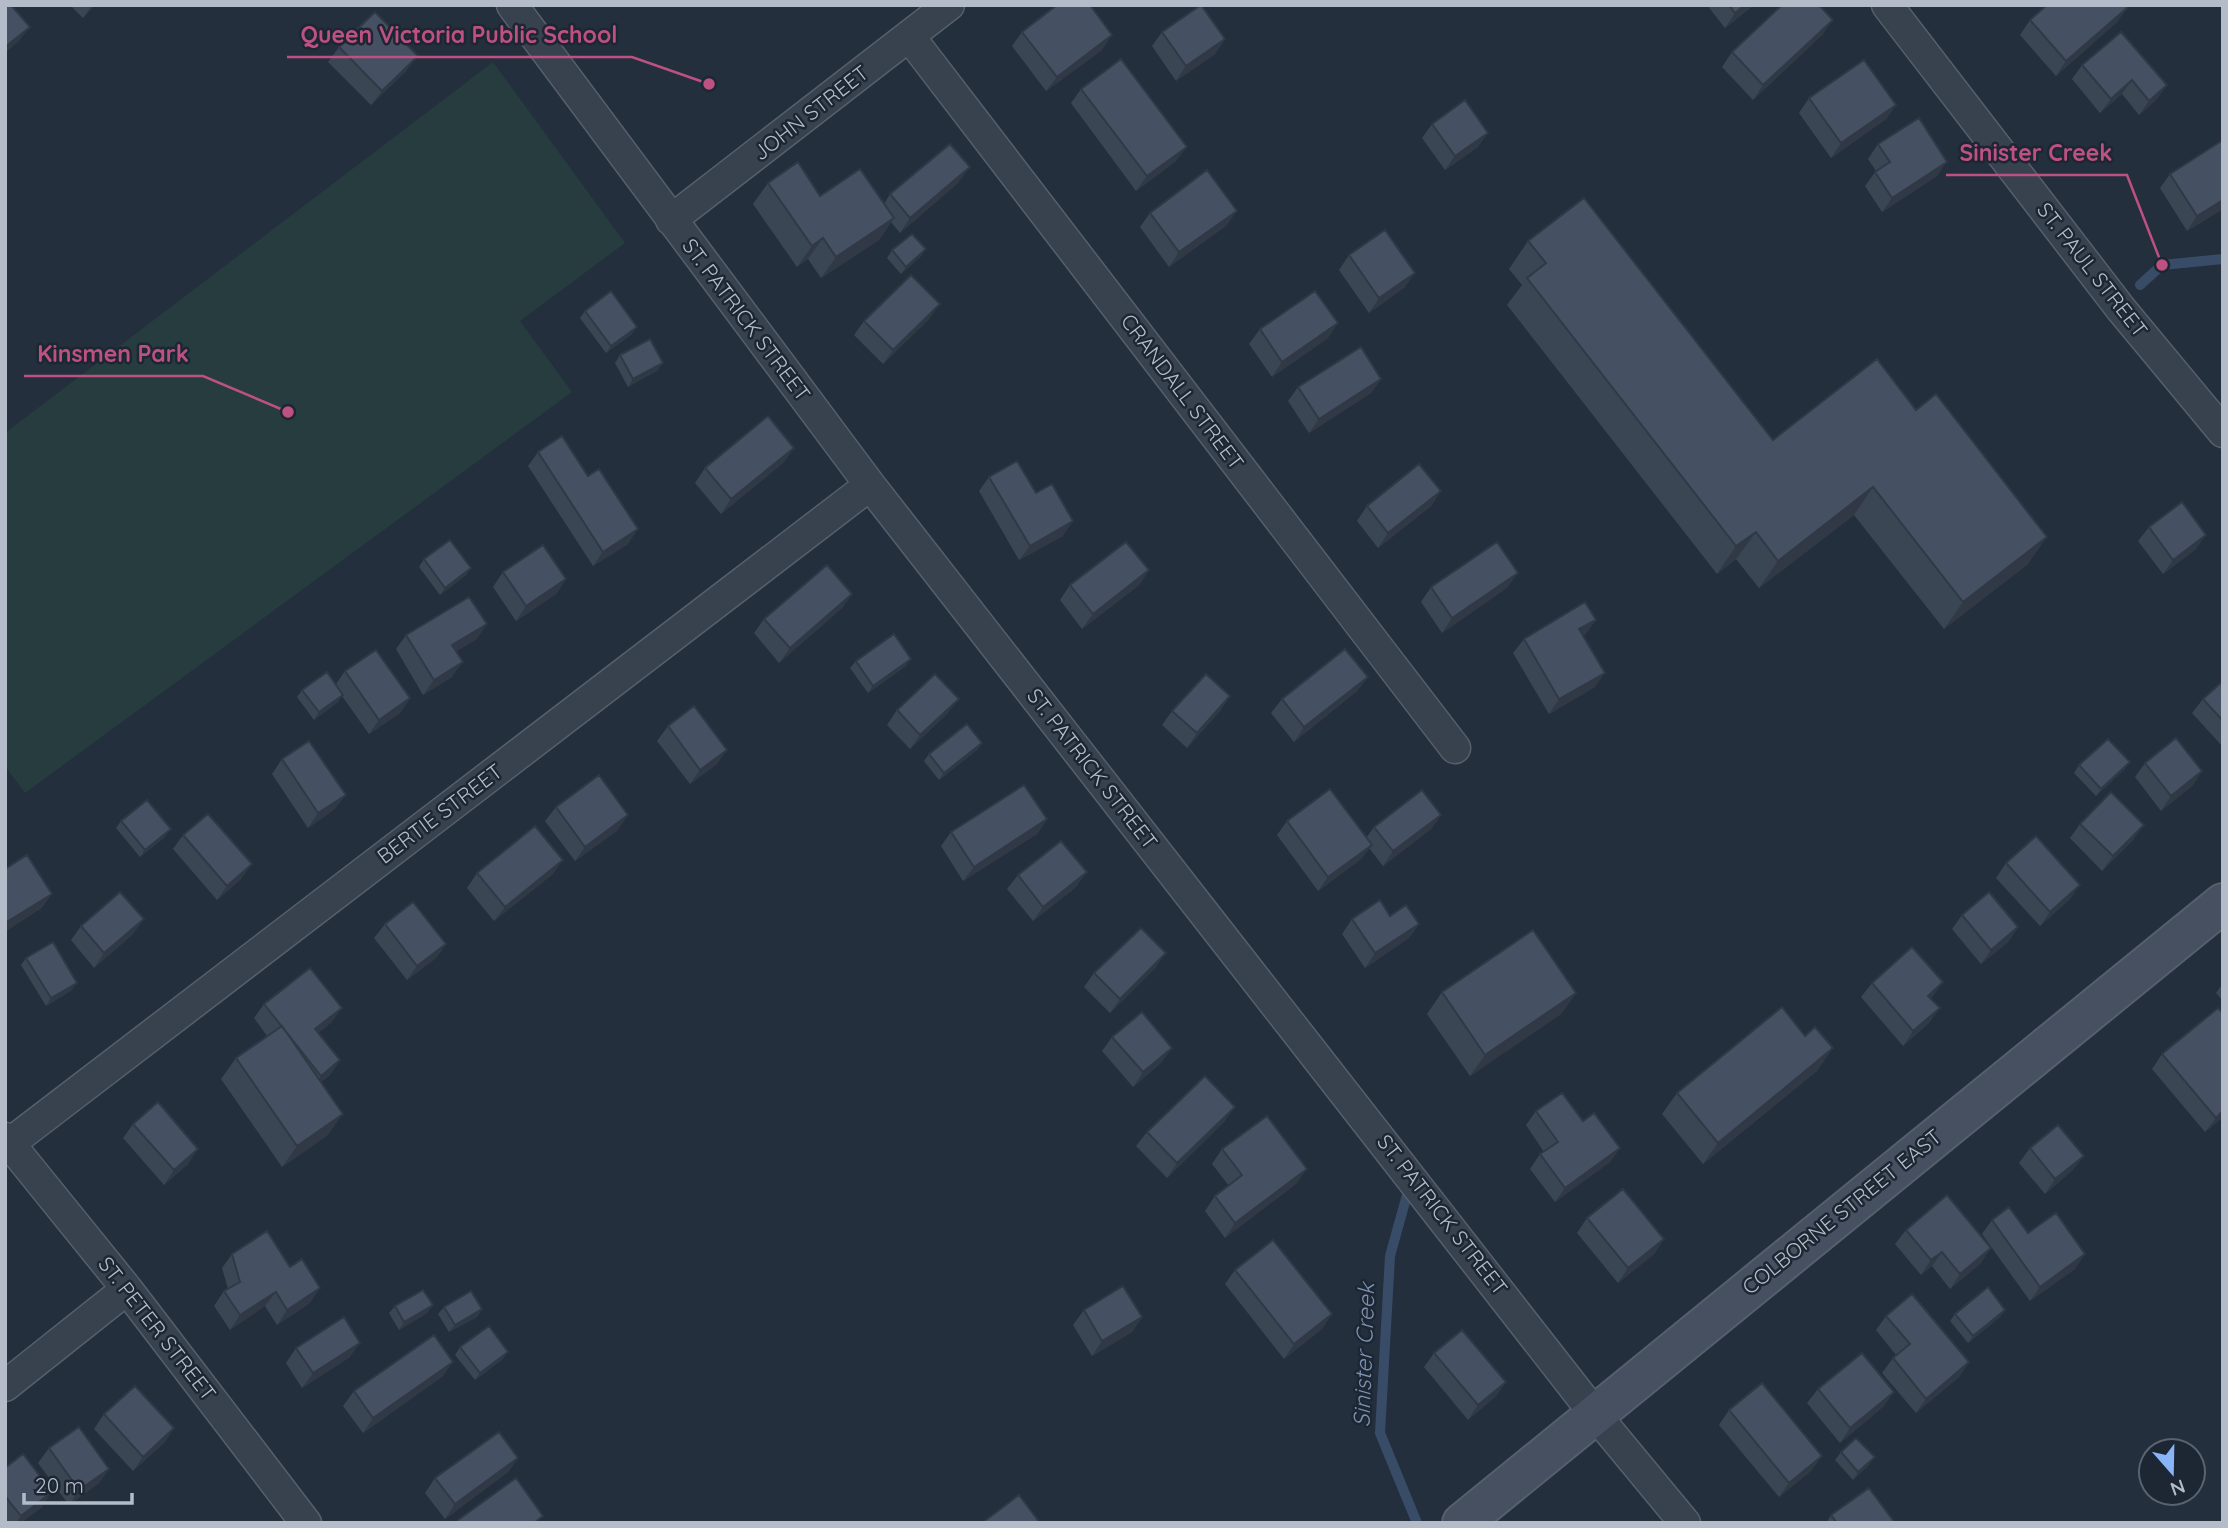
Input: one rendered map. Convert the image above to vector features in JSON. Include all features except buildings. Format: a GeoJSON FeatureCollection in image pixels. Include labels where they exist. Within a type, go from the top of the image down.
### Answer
{"type":"FeatureCollection","features":[{"type":"Feature","properties":{"kind":"main road","name":"COLBORNE STREET EAST"},"geometry":{"type":"LineString","coordinates":[[1462,1523],[2223,903]]}},
{"type":"Feature","properties":{"kind":"street","name":"ST. PATRICK STREET"},"geometry":{"type":"LineString","coordinates":[[512,5],[870,485],[1594,1413],[1685,1523]]}},
{"type":"Feature","properties":{"kind":"street","name":"JOHN STREET"},"geometry":{"type":"LineString","coordinates":[[671,220],[949,5]]}},
{"type":"Feature","properties":{"kind":"street","name":"ST. PAUL STREET"},"geometry":{"type":"LineString","coordinates":[[1887,5],[2121,309],[2223,432]]}},
{"type":"Feature","properties":{"kind":"street","name":"CRANDALL STREET"},"geometry":{"type":"LineString","coordinates":[[909,36],[1455,748]]}},
{"type":"Feature","properties":{"kind":"street","name":"BERTIE STREET"},"geometry":{"type":"LineString","coordinates":[[7,1141],[870,485]]}},
{"type":"Feature","properties":{"kind":"street","name":"ST. PETER STREET"},"geometry":{"type":"LineString","coordinates":[[7,1141],[127,1289],[306,1523]]}},
{"type":"Feature","properties":{"kind":"street"},"geometry":{"type":"LineString","coordinates":[[5,1386],[127,1289]]}},
{"type":"Feature","properties":{"kind":"green space"},"geometry":{"type":"Polygon","coordinates":[[[493,62],[625,243],[520,321],[572,392],[25,793],[5,766],[5,433],[493,62]]]}},
{"type":"Feature","properties":{"kind":"waterway","name":"Sinister Creek"},"geometry":{"type":"LineString","coordinates":[[2140,285],[2162,265],[2223,259]]}},
{"type":"Feature","properties":{"kind":"waterway","name":"Sinister Creek"},"geometry":{"type":"LineString","coordinates":[[1410,1184],[1390,1256],[1380,1433],[1417,1523]]}},
{"type":"Feature","properties":{"kind":"place","name":"Queen Victoria Public School"},"geometry":{"type":"Point","coordinates":[709,84]}},
{"type":"Feature","properties":{"kind":"place","name":"Sinister Creek"},"geometry":{"type":"Point","coordinates":[2162,265]}},
{"type":"Feature","properties":{"kind":"place","name":"Kinsmen Park"},"geometry":{"type":"Point","coordinates":[288,412]}}]}
